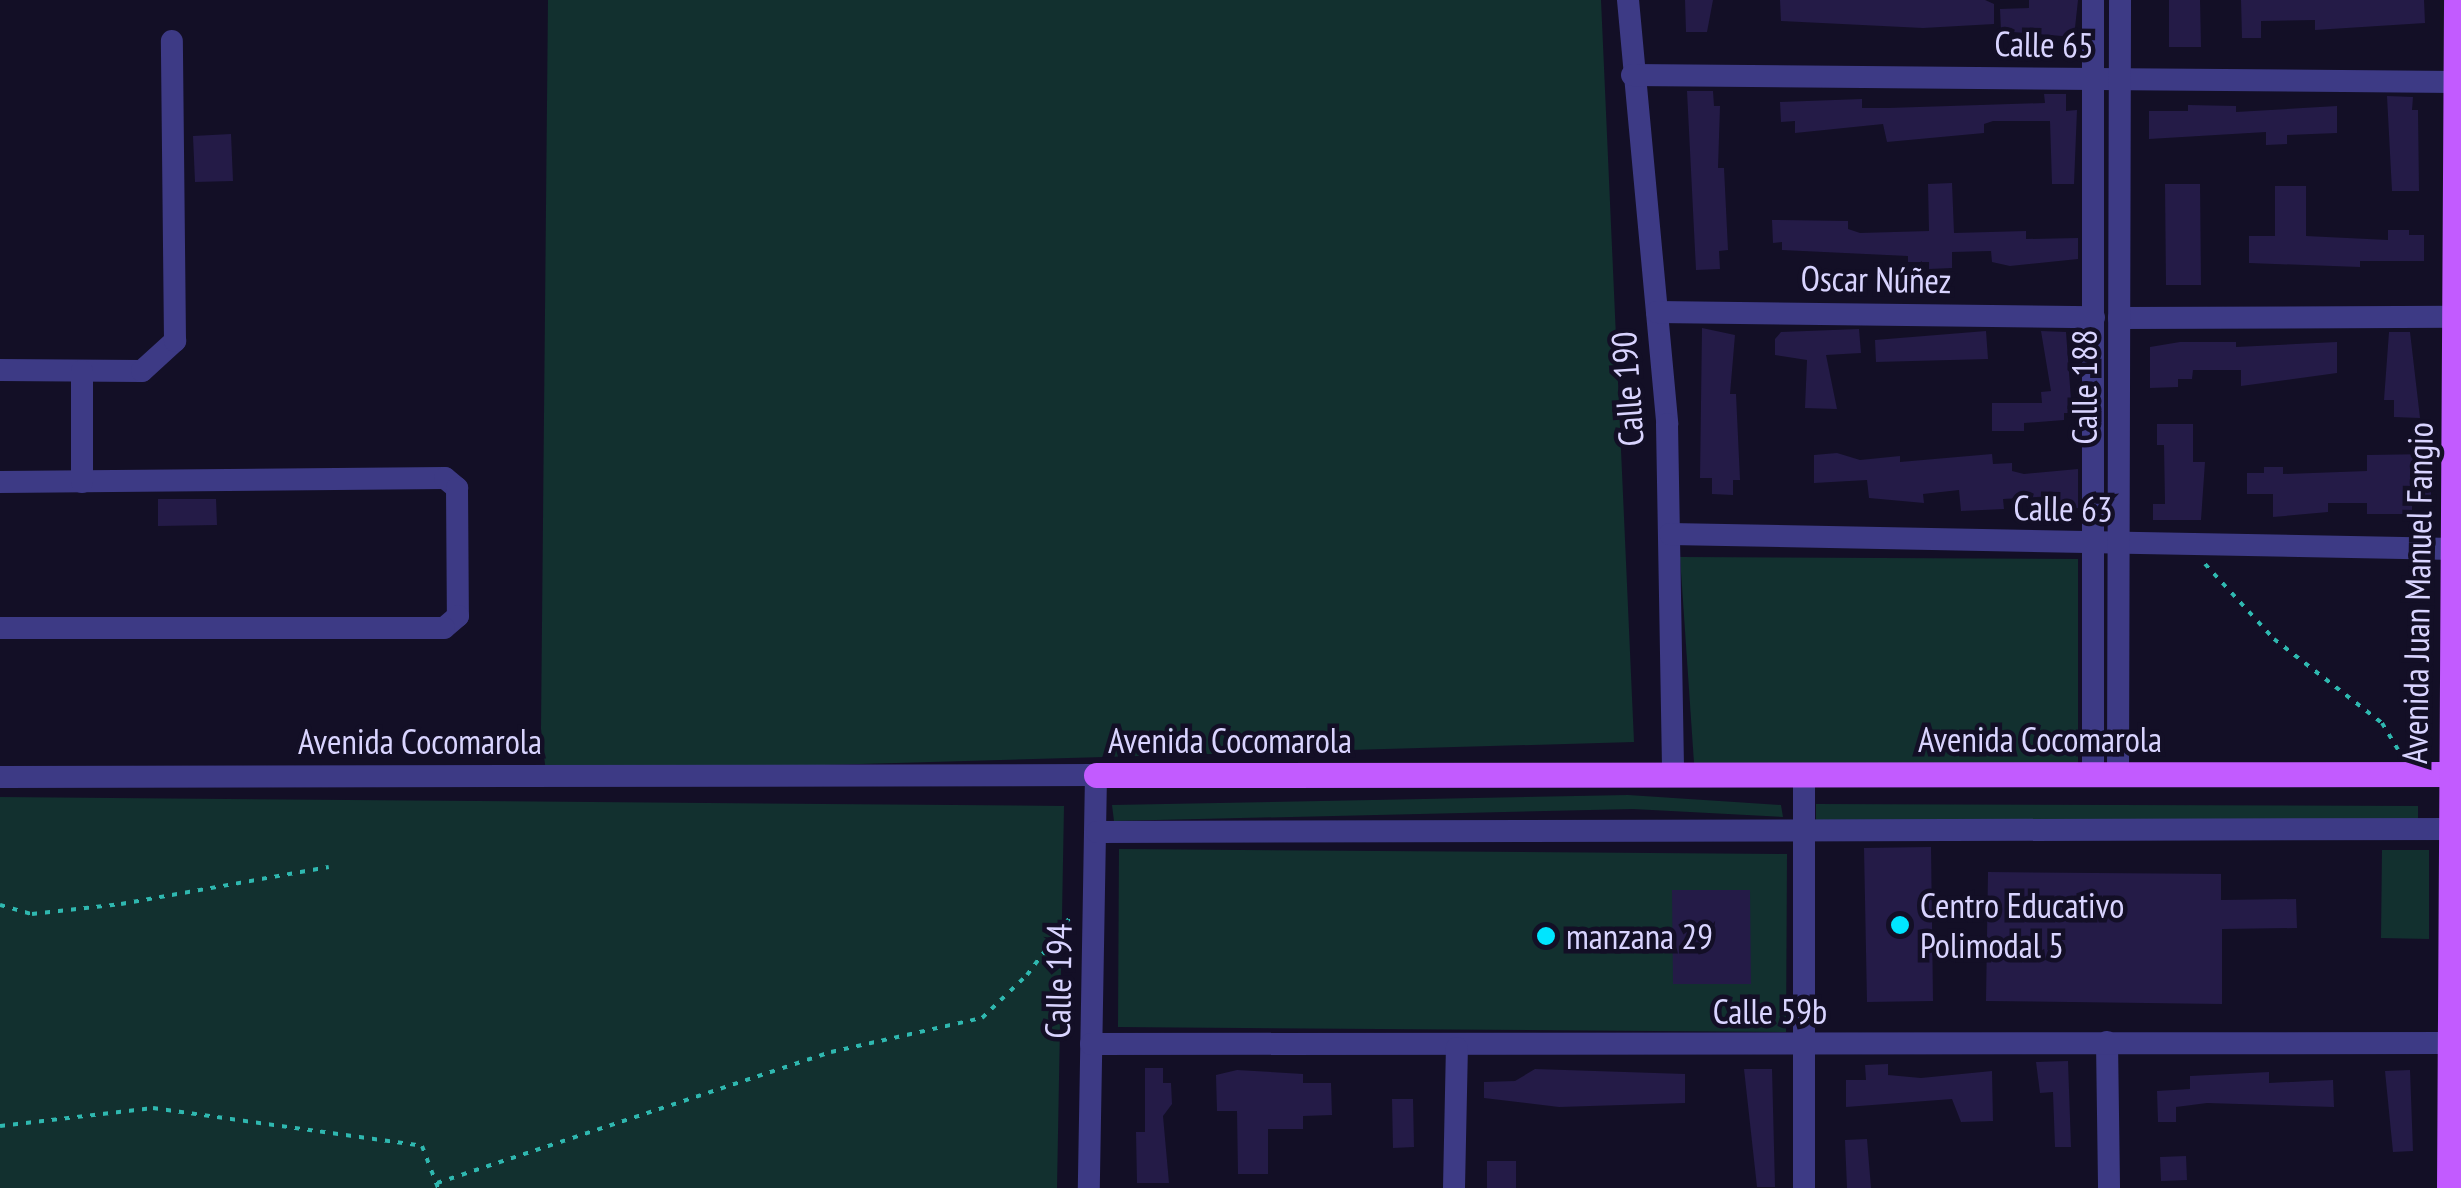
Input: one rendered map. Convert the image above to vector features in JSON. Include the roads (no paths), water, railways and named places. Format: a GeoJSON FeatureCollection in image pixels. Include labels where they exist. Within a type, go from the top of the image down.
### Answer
{"type":"FeatureCollection","features":[{"type":"Feature","properties":{"kind":"main road","name":"Avenida Juan Manuel Fangio"},"geometry":{"type":"LineString","coordinates":[[2450,1188],[2455,829],[2456,0]]}},
{"type":"Feature","properties":{"kind":"main road","name":"Avenida Cocomarola"},"geometry":{"type":"LineString","coordinates":[[1096,776],[2455,774]]}},
{"type":"Feature","properties":{"kind":"street","name":"Calle 190"},"geometry":{"type":"LineString","coordinates":[[1628,0],[1656,312],[1670,534],[1673,774]]}},
{"type":"Feature","properties":{"kind":"street","name":"Calle 188"},"geometry":{"type":"LineString","coordinates":[[2094,0],[2092,544],[2106,774]]}},
{"type":"Feature","properties":{"kind":"street","name":"Calle 188"},"geometry":{"type":"LineString","coordinates":[[2106,774],[2119,544],[2120,0]]}},
{"type":"Feature","properties":{"kind":"street"},"geometry":{"type":"LineString","coordinates":[[0,370],[142,371],[175,342],[172,40]]}},
{"type":"Feature","properties":{"kind":"street","name":"Calle 65"},"geometry":{"type":"LineString","coordinates":[[1632,75],[2456,82]]}},
{"type":"Feature","properties":{"kind":"street","name":"Oscar Núñez"},"geometry":{"type":"LineString","coordinates":[[1656,312],[2094,317]]}},
{"type":"Feature","properties":{"kind":"street"},"geometry":{"type":"LineString","coordinates":[[2119,318],[2456,317]]}},
{"type":"Feature","properties":{"kind":"street"},"geometry":{"type":"LineString","coordinates":[[82,370],[82,482]]}},
{"type":"Feature","properties":{"kind":"street"},"geometry":{"type":"LineString","coordinates":[[0,482],[445,478],[457,488],[458,616],[444,628],[0,628]]}},
{"type":"Feature","properties":{"kind":"street","name":"Calle 63"},"geometry":{"type":"LineString","coordinates":[[1670,534],[2455,549]]}},
{"type":"Feature","properties":{"kind":"street"},"geometry":{"type":"LineString","coordinates":[[1804,774],[1804,1188]]}},
{"type":"Feature","properties":{"kind":"street","name":"Avenida Cocomarola"},"geometry":{"type":"LineString","coordinates":[[0,777],[1096,776]]}},
{"type":"Feature","properties":{"kind":"street","name":"Calle 194"},"geometry":{"type":"LineString","coordinates":[[1089,1188],[1096,776]]}},
{"type":"Feature","properties":{"kind":"street"},"geometry":{"type":"LineString","coordinates":[[1098,832],[1804,835],[2455,829]]}},
{"type":"Feature","properties":{"kind":"street"},"geometry":{"type":"LineString","coordinates":[[2106,1042],[2108,1188]]}},
{"type":"Feature","properties":{"kind":"street","name":"Calle 59b"},"geometry":{"type":"LineString","coordinates":[[1091,1044],[1457,1048],[2450,1043]]}},
{"type":"Feature","properties":{"kind":"street"},"geometry":{"type":"LineString","coordinates":[[1454,1188],[1457,1048]]}},
{"type":"Feature","properties":{"kind":"place","name":"Centro Educativo Polimodal 5"},"geometry":{"type":"Point","coordinates":[1900,925]}},
{"type":"Feature","properties":{"kind":"place","name":"manzana 29"},"geometry":{"type":"Point","coordinates":[1546,936]}}]}
